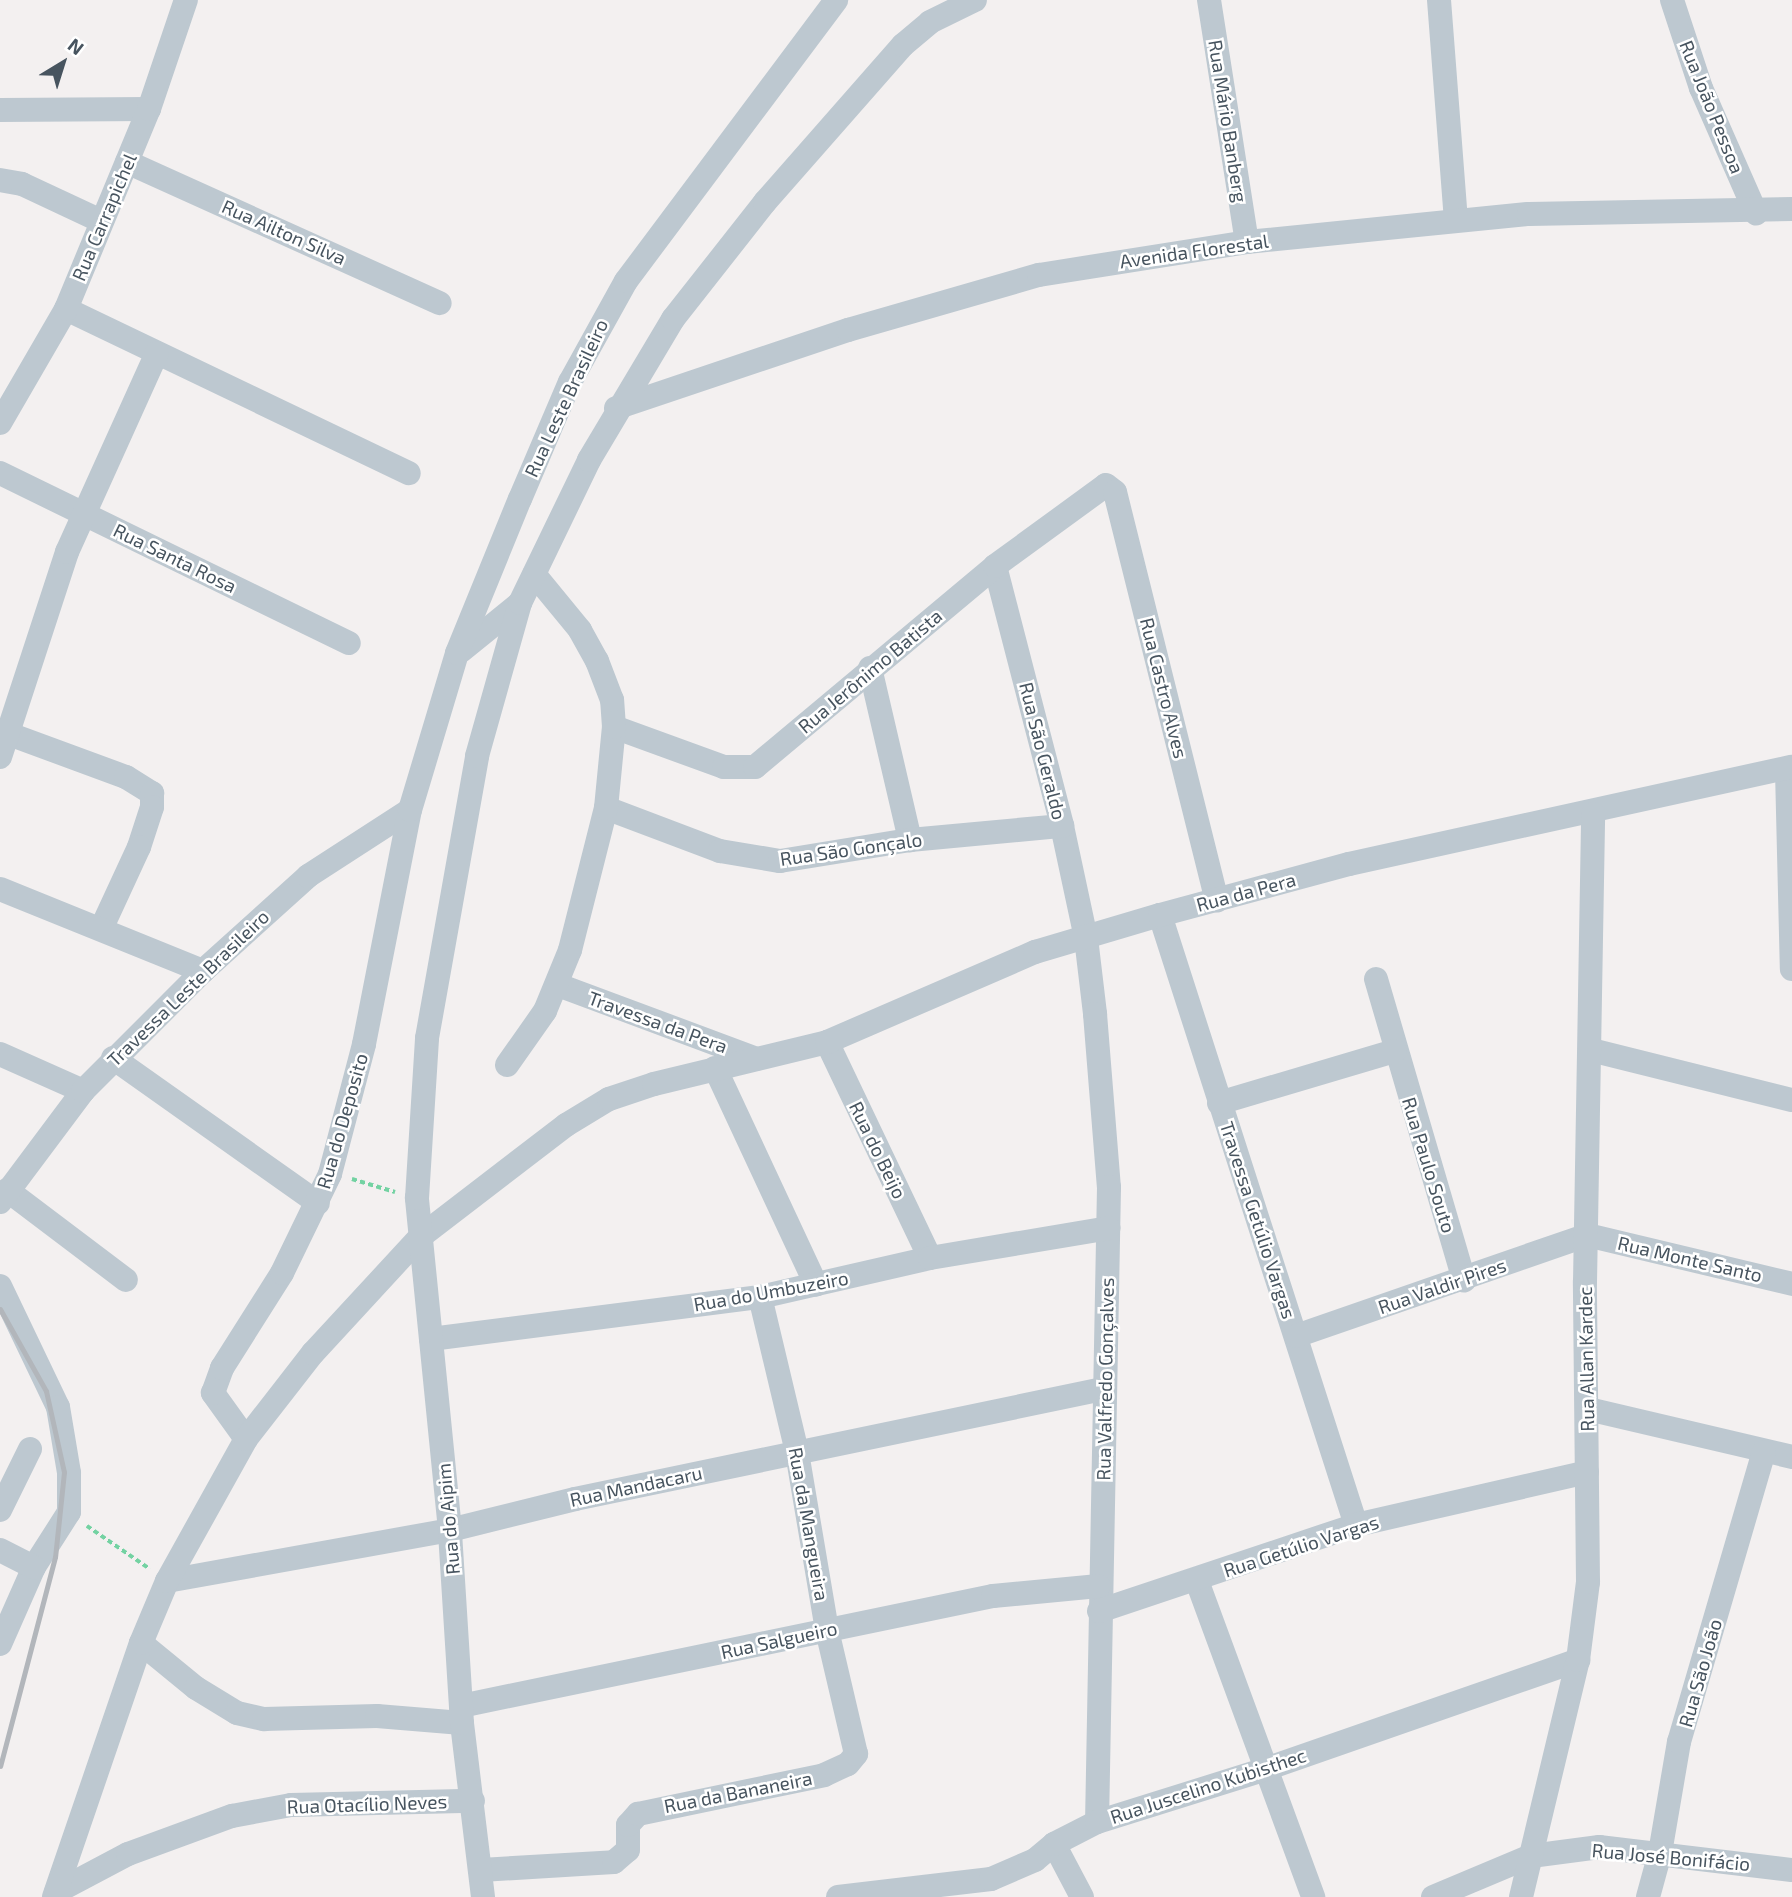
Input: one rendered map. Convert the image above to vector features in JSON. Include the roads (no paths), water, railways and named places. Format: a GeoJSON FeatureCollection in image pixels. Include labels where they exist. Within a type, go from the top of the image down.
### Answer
{"type":"FeatureCollection","features":[{"type":"Feature","properties":{"kind":"street","name":"Rua Carrapichel"},"geometry":{"type":"LineString","coordinates":[[0,423],[66,309],[149,110],[187,0]]}},
{"type":"Feature","properties":{"kind":"street","name":"Rua Leste Brasileiro"},"geometry":{"type":"LineString","coordinates":[[410,810],[457,653],[565,394],[598,327],[626,281],[836,0]]}},
{"type":"Feature","properties":{"kind":"street","name":"Rua Mário Banberg"},"geometry":{"type":"LineString","coordinates":[[1209,0],[1247,242]]}},
{"type":"Feature","properties":{"kind":"street"},"geometry":{"type":"LineString","coordinates":[[1439,0],[1456,220]]}},
{"type":"Feature","properties":{"kind":"street","name":"Rua João Pessoa"},"geometry":{"type":"LineString","coordinates":[[1672,0],[1701,88],[1756,213]]}},
{"type":"Feature","properties":{"kind":"street","name":"Rua do Aipim"},"geometry":{"type":"LineString","coordinates":[[483,1897],[462,1715],[450,1530],[417,1198],[427,1038],[438,960],[477,756],[520,603],[617,408],[673,319],[765,202],[903,46],[930,22],[969,3]]}},
{"type":"Feature","properties":{"kind":"street"},"geometry":{"type":"LineString","coordinates":[[0,110],[149,110]]}},
{"type":"Feature","properties":{"kind":"street","name":"Rua Ailton Silva"},"geometry":{"type":"LineString","coordinates":[[127,162],[440,303]]}},
{"type":"Feature","properties":{"kind":"street"},"geometry":{"type":"LineString","coordinates":[[0,180],[22,184],[102,221]]}},
{"type":"Feature","properties":{"kind":"street","name":"Avenida Florestal"},"geometry":{"type":"LineString","coordinates":[[617,408],[943,300],[1039,275],[1247,242],[1456,220],[1529,214],[1756,213],[1792,209]]}},
{"type":"Feature","properties":{"kind":"street"},"geometry":{"type":"LineString","coordinates":[[66,309],[409,474]]}},
{"type":"Feature","properties":{"kind":"street"},"geometry":{"type":"LineString","coordinates":[[0,757],[67,552],[156,353]]}},
{"type":"Feature","properties":{"kind":"street","name":"Rua Santa Rosa"},"geometry":{"type":"LineString","coordinates":[[0,473],[349,643]]}},
{"type":"Feature","properties":{"kind":"street","name":"Rua Jerônimo Batista"},"geometry":{"type":"LineString","coordinates":[[614,727],[724,767],[755,767],[995,566],[1102,486]]}},
{"type":"Feature","properties":{"kind":"street","name":"Rua Castro Alves"},"geometry":{"type":"LineString","coordinates":[[1102,486],[1115,492],[1217,900]]}},
{"type":"Feature","properties":{"kind":"street","name":"Rua São Geraldo"},"geometry":{"type":"LineString","coordinates":[[995,566],[1062,826],[1086,938]]}},
{"type":"Feature","properties":{"kind":"street"},"geometry":{"type":"LineString","coordinates":[[508,1065],[527,1040],[558,985],[606,808],[614,727],[612,700],[597,661],[580,630],[534,574]]}},
{"type":"Feature","properties":{"kind":"street"},"geometry":{"type":"LineString","coordinates":[[457,653],[520,603]]}},
{"type":"Feature","properties":{"kind":"street"},"geometry":{"type":"LineString","coordinates":[[870,668],[910,840]]}},
{"type":"Feature","properties":{"kind":"street"},"geometry":{"type":"LineString","coordinates":[[9,734],[125,777],[152,793],[152,807],[139,847],[102,927]]}},
{"type":"Feature","properties":{"kind":"street"},"geometry":{"type":"LineString","coordinates":[[1789,769],[1792,969]]}},
{"type":"Feature","properties":{"kind":"street","name":"Rua da Pera"},"geometry":{"type":"LineString","coordinates":[[55,1894],[141,1643],[167,1581],[246,1439],[313,1353],[419,1237],[585,1113],[654,1083],[827,1042],[1035,952],[1160,915],[1349,864],[1593,814],[1789,769]]}},
{"type":"Feature","properties":{"kind":"street","name":"Rua São Gonçalo"},"geometry":{"type":"LineString","coordinates":[[606,808],[720,851],[754,859],[807,858],[910,840],[1062,826]]}},
{"type":"Feature","properties":{"kind":"street","name":"Travessa Leste Brasileiro"},"geometry":{"type":"LineString","coordinates":[[4,1196],[83,1091],[203,971],[308,876],[410,810]]}},
{"type":"Feature","properties":{"kind":"street","name":"Rua do Deposito"},"geometry":{"type":"LineString","coordinates":[[246,1439],[212,1393],[222,1368],[282,1273],[330,1174],[365,1044],[410,810]]}},
{"type":"Feature","properties":{"kind":"street","name":"Rua Allan Kardec"},"geometry":{"type":"LineString","coordinates":[[1521,1897],[1578,1660],[1588,1582],[1587,1235],[1593,814]]}},
{"type":"Feature","properties":{"kind":"street"},"geometry":{"type":"LineString","coordinates":[[0,889],[102,927],[203,971]]}},
{"type":"Feature","properties":{"kind":"street","name":"Travessa Getúlio Vargas"},"geometry":{"type":"LineString","coordinates":[[1160,915],[1356,1525]]}},
{"type":"Feature","properties":{"kind":"street","name":"Rua Valfredo Gonçalves"},"geometry":{"type":"LineString","coordinates":[[1086,938],[1109,1228],[1099,1586],[1097,1822]]}},
{"type":"Feature","properties":{"kind":"street","name":"Rua Paulo Souto"},"geometry":{"type":"LineString","coordinates":[[1376,979],[1394,1051],[1464,1280]]}},
{"type":"Feature","properties":{"kind":"street","name":"Travessa da Pera"},"geometry":{"type":"LineString","coordinates":[[558,985],[758,1059]]}},
{"type":"Feature","properties":{"kind":"street","name":"Rua do Beijo"},"geometry":{"type":"LineString","coordinates":[[827,1042],[930,1258]]}},
{"type":"Feature","properties":{"kind":"street"},"geometry":{"type":"LineString","coordinates":[[1591,1050],[1792,1100]]}},
{"type":"Feature","properties":{"kind":"street"},"geometry":{"type":"LineString","coordinates":[[1219,1103],[1394,1051]]}},
{"type":"Feature","properties":{"kind":"street"},"geometry":{"type":"LineString","coordinates":[[0,1054],[83,1091]]}},
{"type":"Feature","properties":{"kind":"street"},"geometry":{"type":"LineString","coordinates":[[113,1059],[318,1203]]}},
{"type":"Feature","properties":{"kind":"street"},"geometry":{"type":"LineString","coordinates":[[715,1068],[816,1285]]}},
{"type":"Feature","properties":{"kind":"street"},"geometry":{"type":"LineString","coordinates":[[4,1196],[126,1280]]}},
{"type":"Feature","properties":{"kind":"street","name":"Rua do Umbuzeiro"},"geometry":{"type":"LineString","coordinates":[[431,1339],[760,1297],[930,1258],[1109,1228]]}},
{"type":"Feature","properties":{"kind":"street","name":"Rua Valdir Pires"},"geometry":{"type":"LineString","coordinates":[[1296,1336],[1464,1280],[1587,1235]]}},
{"type":"Feature","properties":{"kind":"street","name":"Rua Monte Santo"},"geometry":{"type":"LineString","coordinates":[[1587,1235],[1792,1284]]}},
{"type":"Feature","properties":{"kind":"street"},"geometry":{"type":"LineString","coordinates":[[0,1286],[58,1407],[69,1473],[69,1512],[7,1604],[0,1644]]}},
{"type":"Feature","properties":{"kind":"street","name":"Rua da Mangueira"},"geometry":{"type":"LineString","coordinates":[[760,1297],[797,1452],[827,1630],[857,1750],[848,1764],[824,1775]]}},
{"type":"Feature","properties":{"kind":"street","name":"Rua Mandacaru"},"geometry":{"type":"LineString","coordinates":[[167,1581],[450,1530],[797,1452],[1104,1390]]}},
{"type":"Feature","properties":{"kind":"street"},"geometry":{"type":"LineString","coordinates":[[1588,1409],[1792,1457]]}},
{"type":"Feature","properties":{"kind":"street"},"geometry":{"type":"LineString","coordinates":[[0,1510],[30,1449]]}},
{"type":"Feature","properties":{"kind":"street","name":"Rua São João"},"geometry":{"type":"LineString","coordinates":[[1648,1897],[1660,1853],[1679,1742],[1764,1452]]}},
{"type":"Feature","properties":{"kind":"street","name":"Rua Getúlio Vargas"},"geometry":{"type":"LineString","coordinates":[[1099,1611],[1197,1581],[1356,1525],[1587,1472]]}},
{"type":"Feature","properties":{"kind":"street"},"geometry":{"type":"LineString","coordinates":[[0,1550],[34,1567]]}},
{"type":"Feature","properties":{"kind":"street"},"geometry":{"type":"LineString","coordinates":[[1197,1581],[1263,1770],[1314,1897]]}},
{"type":"Feature","properties":{"kind":"street","name":"Rua Salgueiro"},"geometry":{"type":"LineString","coordinates":[[141,1643],[196,1688],[237,1713],[264,1719],[462,1715],[827,1630],[1031,1590],[1099,1586]]}},
{"type":"Feature","properties":{"kind":"street","name":"Rua Juscelino Kubisthec"},"geometry":{"type":"LineString","coordinates":[[838,1897],[991,1880],[1035,1860],[1054,1844],[1097,1822],[1263,1770],[1578,1660]]}},
{"type":"Feature","properties":{"kind":"street","name":"Rua da Bananeira"},"geometry":{"type":"LineString","coordinates":[[481,1870],[614,1862],[628,1850],[631,1819],[647,1810],[824,1775]]}},
{"type":"Feature","properties":{"kind":"street","name":"Rua Otacílio Neves"},"geometry":{"type":"LineString","coordinates":[[55,1894],[128,1854],[232,1816],[291,1805],[473,1801]]}},
{"type":"Feature","properties":{"kind":"street"},"geometry":{"type":"LineString","coordinates":[[1054,1844],[1082,1897]]}},
{"type":"Feature","properties":{"kind":"street","name":"Rua José Bonifácio"},"geometry":{"type":"LineString","coordinates":[[1433,1897],[1531,1856],[1599,1847],[1792,1870]]}},
{"type":"Feature","properties":{"kind":"railway"},"geometry":{"type":"LineString","coordinates":[[0,1309],[46,1391],[64,1472],[55,1557],[0,1766]]}}]}
